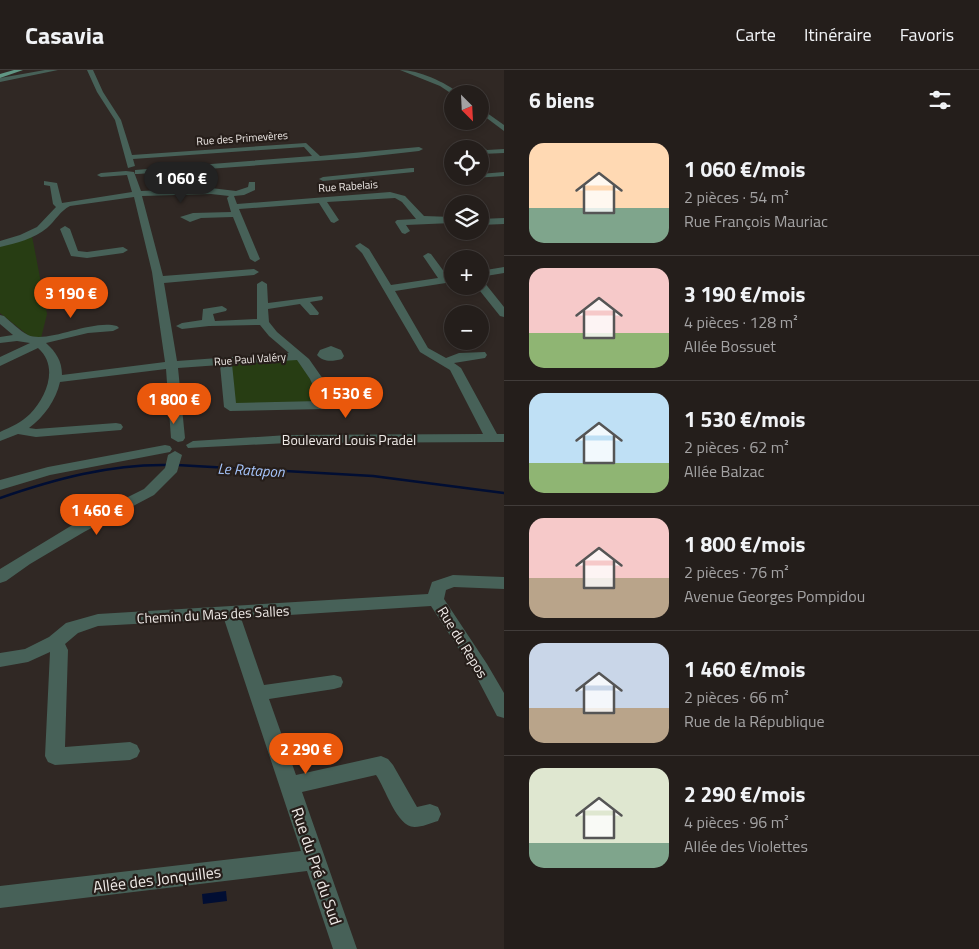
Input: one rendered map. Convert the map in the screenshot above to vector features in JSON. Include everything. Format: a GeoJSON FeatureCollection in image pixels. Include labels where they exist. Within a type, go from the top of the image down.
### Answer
{"type":"FeatureCollection","features":[{"type":"Feature","properties":{"kind":"main road"},"geometry":{"type":"LineString","coordinates":[[0,76],[20,70]]}},
{"type":"Feature","properties":{"kind":"street"},"geometry":{"type":"LineString","coordinates":[[0,80],[55,70]]}},
{"type":"Feature","properties":{"kind":"street"},"geometry":{"type":"LineString","coordinates":[[90,70],[100,92],[118,120],[129,154],[157,280],[173,365],[178,438]]}},
{"type":"Feature","properties":{"kind":"street"},"geometry":{"type":"LineString","coordinates":[[403,70],[444,86]]}},
{"type":"Feature","properties":{"kind":"street"},"geometry":{"type":"LineString","coordinates":[[489,117],[504,129]]}},
{"type":"Feature","properties":{"kind":"street","name":"Rue des Primevères"},"geometry":{"type":"LineString","coordinates":[[129,154],[306,145],[318,158]]}},
{"type":"Feature","properties":{"kind":"street"},"geometry":{"type":"LineString","coordinates":[[318,158],[419,149]]}},
{"type":"Feature","properties":{"kind":"street"},"geometry":{"type":"LineString","coordinates":[[489,152],[504,151]]}},
{"type":"Feature","properties":{"kind":"street","name":"Rue des Primevères"},"geometry":{"type":"LineString","coordinates":[[101,175],[318,158]]}},
{"type":"Feature","properties":{"kind":"street"},"geometry":{"type":"LineString","coordinates":[[324,179],[411,170]]}},
{"type":"Feature","properties":{"kind":"street"},"geometry":{"type":"LineString","coordinates":[[489,175],[504,174]]}},
{"type":"Feature","properties":{"kind":"street"},"geometry":{"type":"LineString","coordinates":[[48,183],[54,185],[57,204],[61,206]]}},
{"type":"Feature","properties":{"kind":"street"},"geometry":{"type":"LineString","coordinates":[[0,244],[37,231],[47,224],[58,208],[68,204],[102,197],[138,193],[214,191],[228,195],[246,191],[252,188],[252,184]]}},
{"type":"Feature","properties":{"kind":"street"},"geometry":{"type":"LineString","coordinates":[[228,195],[255,259]]}},
{"type":"Feature","properties":{"kind":"street","name":"Rue Rabelais"},"geometry":{"type":"LineString","coordinates":[[197,217],[321,199],[396,195],[405,199],[418,216],[428,220]]}},
{"type":"Feature","properties":{"kind":"street"},"geometry":{"type":"LineString","coordinates":[[321,199],[334,220]]}},
{"type":"Feature","properties":{"kind":"street"},"geometry":{"type":"LineString","coordinates":[[405,230],[400,222],[444,220]]}},
{"type":"Feature","properties":{"kind":"street"},"geometry":{"type":"LineString","coordinates":[[489,222],[504,221]]}},
{"type":"Feature","properties":{"kind":"street"},"geometry":{"type":"LineString","coordinates":[[65,229],[74,254],[88,255],[123,250]]}},
{"type":"Feature","properties":{"kind":"street"},"geometry":{"type":"LineString","coordinates":[[360,246],[366,251],[424,350],[455,368],[498,438]]}},
{"type":"Feature","properties":{"kind":"street"},"geometry":{"type":"LineString","coordinates":[[428,256],[444,274]]}},
{"type":"Feature","properties":{"kind":"street"},"geometry":{"type":"LineString","coordinates":[[489,272],[504,270]]}},
{"type":"Feature","properties":{"kind":"street"},"geometry":{"type":"LineString","coordinates":[[157,280],[254,272]]}},
{"type":"Feature","properties":{"kind":"street"},"geometry":{"type":"LineString","coordinates":[[389,289],[444,280]]}},
{"type":"Feature","properties":{"kind":"street"},"geometry":{"type":"LineString","coordinates":[[182,326],[210,323],[263,322],[262,307],[264,294],[262,284]]}},
{"type":"Feature","properties":{"kind":"street"},"geometry":{"type":"LineString","coordinates":[[489,295],[504,314]]}},
{"type":"Feature","properties":{"kind":"street"},"geometry":{"type":"LineString","coordinates":[[262,307],[318,298]]}},
{"type":"Feature","properties":{"kind":"street"},"geometry":{"type":"LineString","coordinates":[[303,301],[314,313]]}},
{"type":"Feature","properties":{"kind":"street"},"geometry":{"type":"LineString","coordinates":[[210,323],[207,311],[222,309]]}},
{"type":"Feature","properties":{"kind":"street"},"geometry":{"type":"LineString","coordinates":[[0,318],[32,341],[50,350],[55,360],[56,379],[51,394],[38,414],[17,430],[0,437]]}},
{"type":"Feature","properties":{"kind":"street","name":"Rue Paul Valéry"},"geometry":{"type":"LineString","coordinates":[[263,322],[273,334],[300,356]]}},
{"type":"Feature","properties":{"kind":"street"},"geometry":{"type":"LineString","coordinates":[[0,340],[32,341],[88,330],[113,328]]}},
{"type":"Feature","properties":{"kind":"street"},"geometry":{"type":"LineString","coordinates":[[0,368],[11,365],[4,360],[32,341]]}},
{"type":"Feature","properties":{"kind":"street"},"geometry":{"type":"LineString","coordinates":[[300,356],[322,354]]}},
{"type":"Feature","properties":{"kind":"street"},"geometry":{"type":"LineString","coordinates":[[445,362],[459,357],[481,355]]}},
{"type":"Feature","properties":{"kind":"street"},"geometry":{"type":"LineString","coordinates":[[300,356],[313,370],[323,389],[328,405]]}},
{"type":"Feature","properties":{"kind":"street","name":"Rue Paul Valéry"},"geometry":{"type":"LineString","coordinates":[[56,379],[173,365],[300,356]]}},
{"type":"Feature","properties":{"kind":"street"},"geometry":{"type":"LineString","coordinates":[[226,361],[230,407],[365,405]]}},
{"type":"Feature","properties":{"kind":"street"},"geometry":{"type":"LineString","coordinates":[[17,430],[36,434],[116,427]]}},
{"type":"Feature","properties":{"kind":"street"},"geometry":{"type":"LineString","coordinates":[[0,484],[48,471],[172,458],[189,452],[194,445],[190,440],[178,438],[169,442],[172,458],[149,492],[80,528],[24,560],[0,577]]}},
{"type":"Feature","properties":{"kind":"street","name":"Boulevard Louis Pradel"},"geometry":{"type":"LineString","coordinates":[[194,445],[288,439],[498,438]]}},
{"type":"Feature","properties":{"kind":"street"},"geometry":{"type":"LineString","coordinates":[[436,600],[438,586],[453,581],[504,583]]}},
{"type":"Feature","properties":{"kind":"street","name":"Chemin du Mas des Salles"},"geometry":{"type":"LineString","coordinates":[[0,660],[28,655],[55,642],[72,628],[98,620],[232,614],[436,600]]}},
{"type":"Feature","properties":{"kind":"street","name":"Rue du Repos"},"geometry":{"type":"LineString","coordinates":[[436,600],[504,710]]}},
{"type":"Feature","properties":{"kind":"street","name":"Rue du Pré du Sud"},"geometry":{"type":"LineString","coordinates":[[232,614],[345,949]]}},
{"type":"Feature","properties":{"kind":"street"},"geometry":{"type":"LineString","coordinates":[[55,642],[59,650],[55,756],[130,751]]}},
{"type":"Feature","properties":{"kind":"street"},"geometry":{"type":"LineString","coordinates":[[259,692],[334,682]]}},
{"type":"Feature","properties":{"kind":"street"},"geometry":{"type":"LineString","coordinates":[[290,786],[381,765],[388,774],[407,812],[413,818],[430,814]]}},
{"type":"Feature","properties":{"kind":"street","name":"Allée des Jonquilles"},"geometry":{"type":"LineString","coordinates":[[0,897],[314,860]]}},
{"type":"Feature","properties":{"kind":"green space"},"geometry":{"type":"Polygon","coordinates":[[[32,236],[47,314],[41,338],[29,336],[0,313],[0,246],[32,236]]]}},
{"type":"Feature","properties":{"kind":"green space"},"geometry":{"type":"Polygon","coordinates":[[[294,359],[300,361],[321,399],[314,403],[238,405],[232,399],[231,365],[257,361],[258,364],[276,363],[276,360],[294,359]]]}},
{"type":"Feature","properties":{"kind":"water"},"geometry":{"type":"Polygon","coordinates":[[[226,891],[227,901],[203,904],[202,894],[226,891]]]}},
{"type":"Feature","properties":{"kind":"waterway","name":"Le Ratapon"},"geometry":{"type":"LineString","coordinates":[[0,498],[83,474],[125,467],[168,465]]}},
{"type":"Feature","properties":{"kind":"waterway","name":"Le Ratapon"},"geometry":{"type":"LineString","coordinates":[[177,465],[373,476],[504,493]]}}]}
